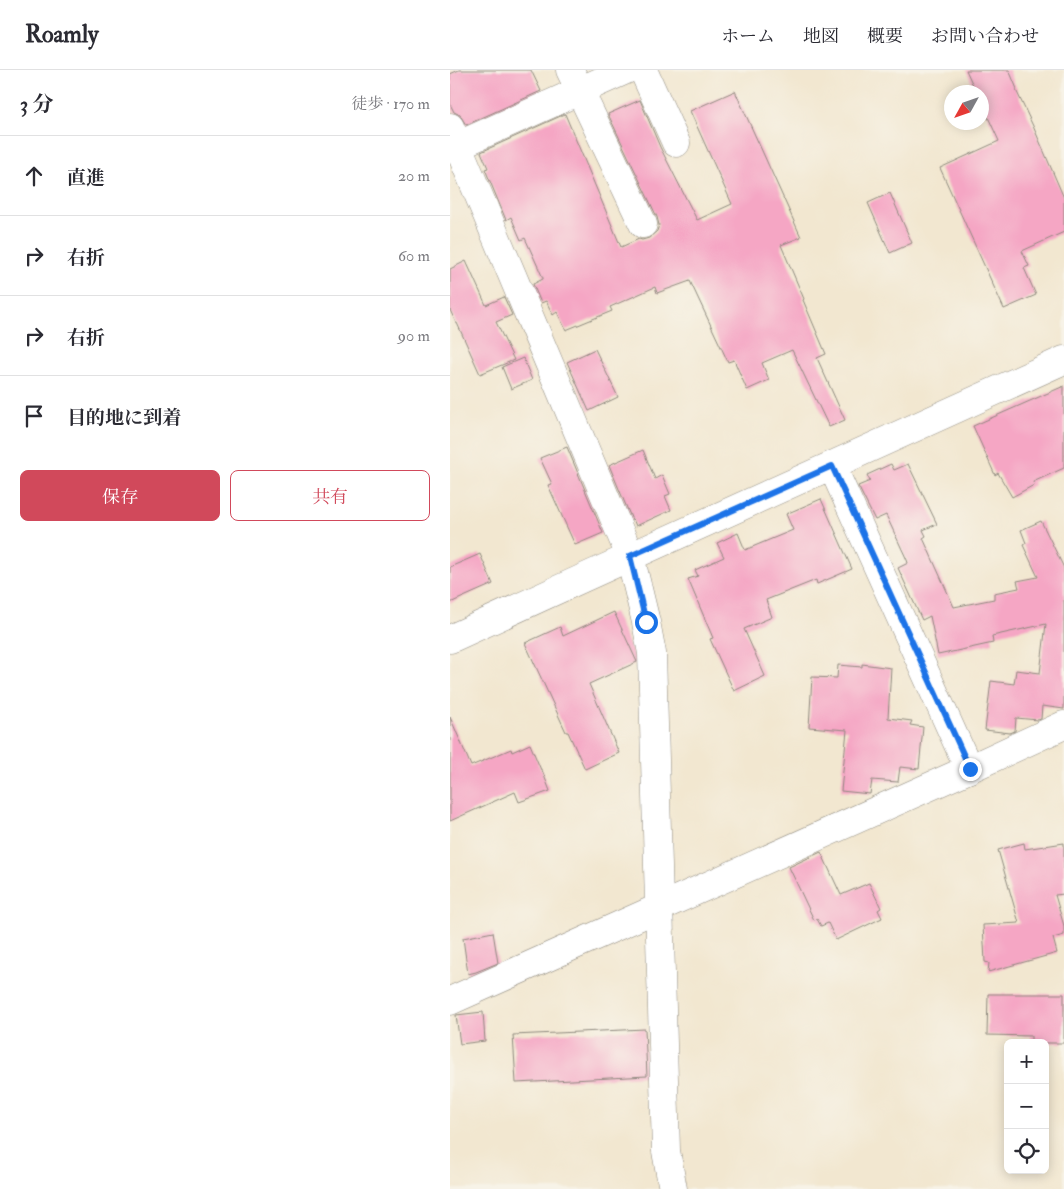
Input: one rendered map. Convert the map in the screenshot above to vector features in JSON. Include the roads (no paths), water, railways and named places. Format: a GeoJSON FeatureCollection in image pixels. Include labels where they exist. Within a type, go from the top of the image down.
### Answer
{"type":"FeatureCollection","features":[{"type":"Feature","properties":{"kind":"street"},"geometry":{"type":"LineString","coordinates":[[626,70],[575,80],[453,140],[630,556],[646,622],[652,653],[666,1151],[672,1189]]}},
{"type":"Feature","properties":{"kind":"street"},"geometry":{"type":"LineString","coordinates":[[643,70],[676,143]]}},
{"type":"Feature","properties":{"kind":"street"},"geometry":{"type":"LineString","coordinates":[[575,80],[643,224]]}},
{"type":"Feature","properties":{"kind":"street"},"geometry":{"type":"LineString","coordinates":[[450,639],[1064,360]]}},
{"type":"Feature","properties":{"kind":"street"},"geometry":{"type":"LineString","coordinates":[[832,466],[970,769]]}},
{"type":"Feature","properties":{"kind":"street"},"geometry":{"type":"LineString","coordinates":[[450,1001],[970,769],[1064,725]]}}]}
